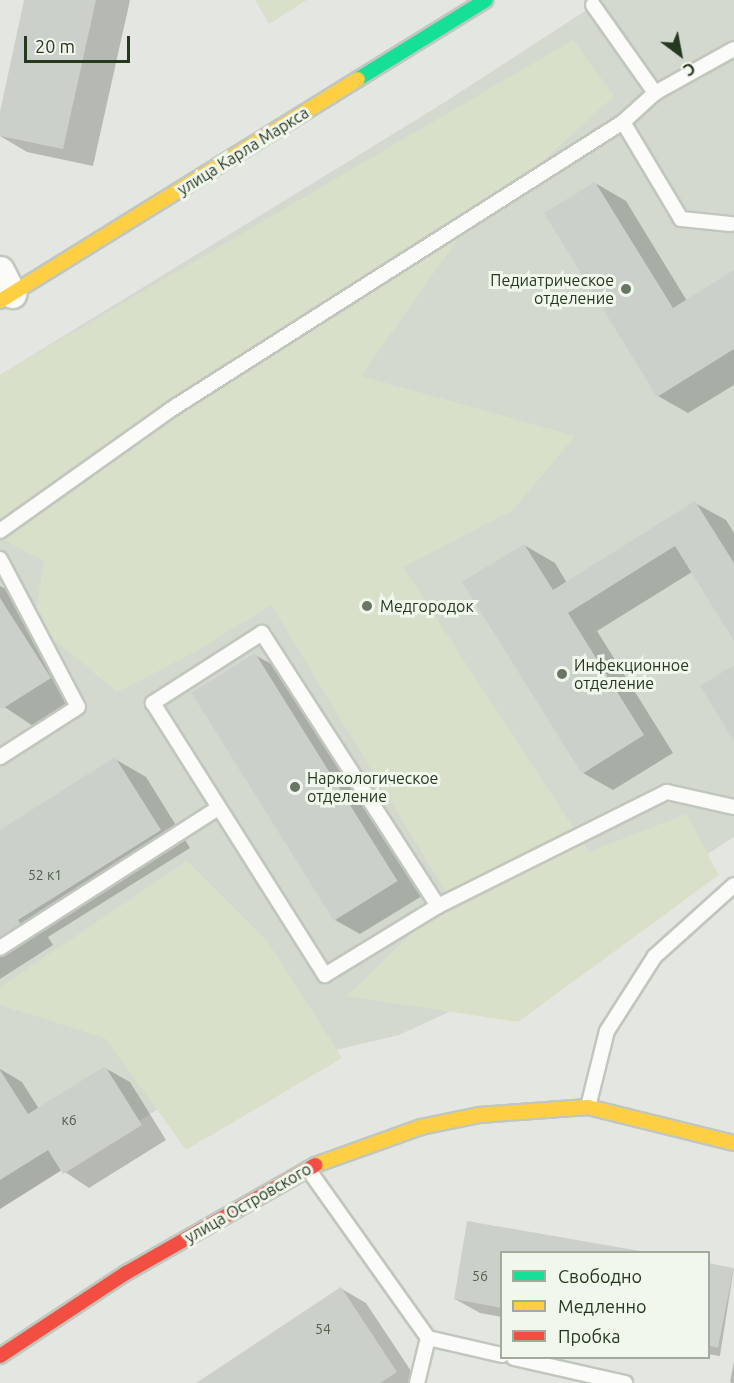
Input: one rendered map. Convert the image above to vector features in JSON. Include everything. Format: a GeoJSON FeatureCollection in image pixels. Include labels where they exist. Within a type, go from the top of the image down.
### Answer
{"type":"FeatureCollection","features":[{"type":"Feature","properties":{"kind":"street","name":"улица Карла Маркса"},"geometry":{"type":"LineString","coordinates":[[4,289],[486,0]]}},
{"type":"Feature","properties":{"kind":"street","name":"улица Островского"},"geometry":{"type":"LineString","coordinates":[[0,1356],[126,1273],[307,1168],[421,1127],[479,1115],[588,1107],[734,1143]]}},
{"type":"Feature","properties":{"kind":"lane"},"geometry":{"type":"LineString","coordinates":[[593,5],[655,93]]}},
{"type":"Feature","properties":{"kind":"lane"},"geometry":{"type":"LineString","coordinates":[[0,531],[170,410],[623,122],[655,93],[734,49]]}},
{"type":"Feature","properties":{"kind":"lane"},"geometry":{"type":"LineString","coordinates":[[623,122],[681,219],[730,224]]}},
{"type":"Feature","properties":{"kind":"lane"},"geometry":{"type":"LineString","coordinates":[[0,559],[78,707],[0,757]]}},
{"type":"Feature","properties":{"kind":"lane"},"geometry":{"type":"LineString","coordinates":[[438,906],[262,633],[153,703],[325,975],[438,906],[667,792],[734,807]]}},
{"type":"Feature","properties":{"kind":"lane"},"geometry":{"type":"LineString","coordinates":[[0,948],[218,808]]}},
{"type":"Feature","properties":{"kind":"lane"},"geometry":{"type":"LineString","coordinates":[[588,1107],[607,1031],[655,956],[734,885]]}},
{"type":"Feature","properties":{"kind":"lane"},"geometry":{"type":"LineString","coordinates":[[307,1168],[428,1338],[500,1355]]}},
{"type":"Feature","properties":{"kind":"lane"},"geometry":{"type":"LineString","coordinates":[[417,1383],[428,1338]]}},
{"type":"Feature","properties":{"kind":"lane"},"geometry":{"type":"LineString","coordinates":[[518,1359],[625,1383]]}},
{"type":"Feature","properties":{"kind":"shaded area","name":"Медгородок"},"geometry":{"type":"Polygon","coordinates":[[[602,0],[734,0],[734,837],[501,988],[399,1035],[201,1082],[0,1209],[0,375],[437,107],[602,0]]]}},
{"type":"Feature","properties":{"kind":"green space"},"geometry":{"type":"Polygon","coordinates":[[[255,0],[307,0],[269,24],[255,0]]]}},
{"type":"Feature","properties":{"kind":"green space"},"geometry":{"type":"Polygon","coordinates":[[[573,40],[614,96],[459,237],[361,376],[575,436],[513,510],[403,567],[589,852],[686,814],[719,875],[518,1022],[347,996],[449,897],[271,605],[193,653],[117,692],[34,623],[44,561],[0,538],[0,375],[573,40]]]}},
{"type":"Feature","properties":{"kind":"green space"},"geometry":{"type":"Polygon","coordinates":[[[187,861],[268,942],[342,1058],[186,1150],[105,1038],[0,1005],[0,987],[187,861]]]}},
{"type":"Feature","properties":{"kind":"building"},"geometry":{"type":"Polygon","coordinates":[[[24,0],[96,0],[63,149],[0,136],[0,112],[24,0]]]}},
{"type":"Feature","properties":{"kind":"building","name":"Педиатрическое отделение"},"geometry":{"type":"Polygon","coordinates":[[[595,182],[673,308],[734,270],[734,349],[657,397],[544,213],[595,182]]]}},
{"type":"Feature","properties":{"kind":"building","name":"Инфекционное отделение"},"geometry":{"type":"Polygon","coordinates":[[[695,501],[734,563],[734,641],[675,546],[568,613],[644,735],[582,774],[462,582],[524,544],[553,590],[695,501]]]}},
{"type":"Feature","properties":{"kind":"building"},"geometry":{"type":"Polygon","coordinates":[[[0,598],[51,678],[2,709],[0,707],[0,598]]]}},
{"type":"Feature","properties":{"kind":"building","name":"Наркологическое отделение"},"geometry":{"type":"Polygon","coordinates":[[[255,653],[398,881],[334,921],[191,693],[255,653]]]}},
{"type":"Feature","properties":{"kind":"building"},"geometry":{"type":"Polygon","coordinates":[[[734,665],[734,741],[700,686],[734,665]]]}},
{"type":"Feature","properties":{"kind":"building"},"geometry":{"type":"Polygon","coordinates":[[[115,757],[161,830],[18,920],[23,928],[0,942],[0,830],[115,757]]]}},
{"type":"Feature","properties":{"kind":"building"},"geometry":{"type":"Polygon","coordinates":[[[105,1066],[142,1125],[63,1174],[48,1150],[0,1180],[0,1070],[28,1114],[105,1066]]]}},
{"type":"Feature","properties":{"kind":"building"},"geometry":{"type":"Polygon","coordinates":[[[467,1221],[640,1251],[500,1251],[500,1308],[454,1299],[467,1221]]]}},
{"type":"Feature","properties":{"kind":"building"},"geometry":{"type":"Polygon","coordinates":[[[710,1263],[734,1268],[718,1347],[710,1346],[710,1263]]]}},
{"type":"Feature","properties":{"kind":"building"},"geometry":{"type":"Polygon","coordinates":[[[341,1287],[397,1372],[380,1383],[196,1383],[341,1287]]]}},
{"type":"Feature","properties":{"kind":"traffic: fast"},"geometry":{"type":"LineString","coordinates":[[358,79],[486,0]]}},
{"type":"Feature","properties":{"kind":"traffic: slow"},"geometry":{"type":"LineString","coordinates":[[0,301],[358,79]]}},
{"type":"Feature","properties":{"kind":"traffic: slow"},"geometry":{"type":"LineString","coordinates":[[315,1165],[421,1127],[479,1115],[588,1107],[734,1143]]}},
{"type":"Feature","properties":{"kind":"traffic: jam"},"geometry":{"type":"LineString","coordinates":[[0,1356],[126,1273],[315,1165]]}},
{"type":"Feature","properties":{"kind":"place","name":"Педиатрическое отделение"},"geometry":{"type":"Point","coordinates":[626,289]}},
{"type":"Feature","properties":{"kind":"place","name":"Медгородок"},"geometry":{"type":"Point","coordinates":[367,606]}},
{"type":"Feature","properties":{"kind":"place","name":"Инфекционное отделение"},"geometry":{"type":"Point","coordinates":[562,674]}},
{"type":"Feature","properties":{"kind":"place","name":"Наркологическое отделение"},"geometry":{"type":"Point","coordinates":[295,787]}}]}
